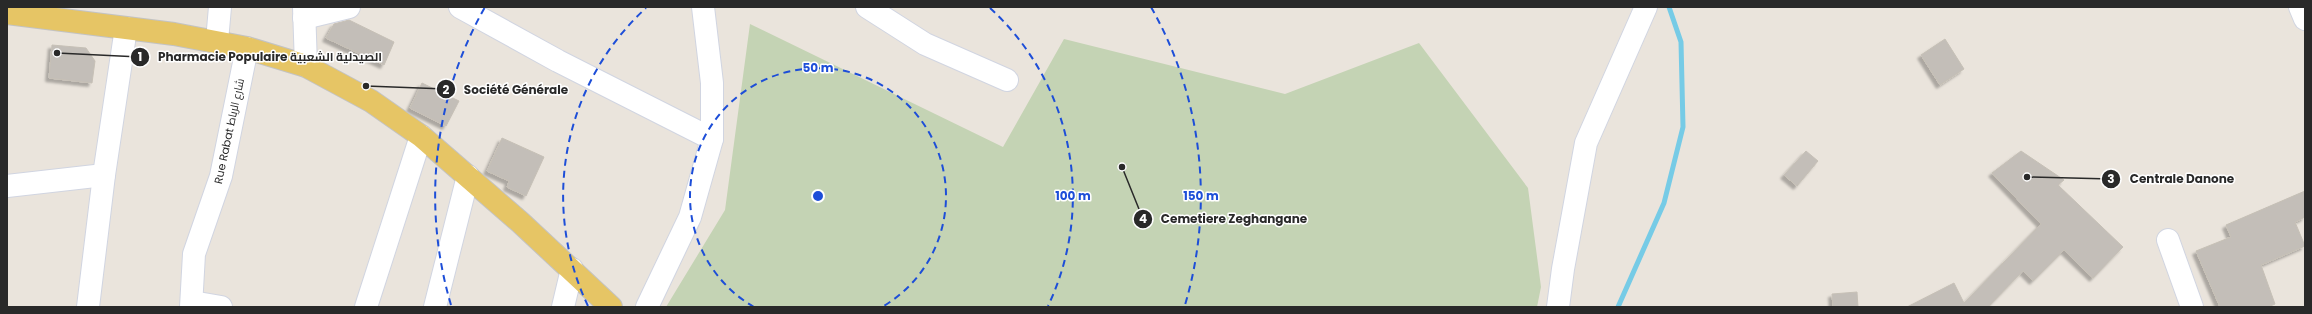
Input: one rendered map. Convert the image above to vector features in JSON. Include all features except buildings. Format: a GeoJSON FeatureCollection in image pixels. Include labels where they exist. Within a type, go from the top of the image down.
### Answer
{"type":"FeatureCollection","features":[{"type":"Feature","properties":{"kind":"main road"},"geometry":{"type":"LineString","coordinates":[[7,13],[217,41],[306,66],[371,101],[421,136],[572,269],[611,307]]}},
{"type":"Feature","properties":{"kind":"street"},"geometry":{"type":"LineString","coordinates":[[217,41],[220,7]]}},
{"type":"Feature","properties":{"kind":"street"},"geometry":{"type":"LineString","coordinates":[[306,66],[304,13],[349,7]]}},
{"type":"Feature","properties":{"kind":"street"},"geometry":{"type":"LineString","coordinates":[[460,7],[558,61],[712,139]]}},
{"type":"Feature","properties":{"kind":"street"},"geometry":{"type":"LineString","coordinates":[[647,307],[690,217],[712,139],[712,83],[703,7]]}},
{"type":"Feature","properties":{"kind":"street"},"geometry":{"type":"LineString","coordinates":[[867,7],[926,44],[1006,80]]}},
{"type":"Feature","properties":{"kind":"street"},"geometry":{"type":"LineString","coordinates":[[1558,307],[1563,269],[1586,143],[1646,7]]}},
{"type":"Feature","properties":{"kind":"street"},"geometry":{"type":"LineString","coordinates":[[2300,7],[2305,19]]}},
{"type":"Feature","properties":{"kind":"street"},"geometry":{"type":"LineString","coordinates":[[88,307],[104,175],[126,28]]}},
{"type":"Feature","properties":{"kind":"street","name":"Rue Rabat شارع الرباط"},"geometry":{"type":"LineString","coordinates":[[191,304],[194,254],[221,176],[246,48]]}},
{"type":"Feature","properties":{"kind":"street"},"geometry":{"type":"LineString","coordinates":[[366,307],[421,136]]}},
{"type":"Feature","properties":{"kind":"street"},"geometry":{"type":"LineString","coordinates":[[7,186],[104,175]]}},
{"type":"Feature","properties":{"kind":"street"},"geometry":{"type":"LineString","coordinates":[[435,307],[468,176]]}},
{"type":"Feature","properties":{"kind":"street"},"geometry":{"type":"LineString","coordinates":[[2168,240],[2192,307]]}},
{"type":"Feature","properties":{"kind":"street"},"geometry":{"type":"LineString","coordinates":[[563,307],[572,269]]}},
{"type":"Feature","properties":{"kind":"street"},"geometry":{"type":"LineString","coordinates":[[191,304],[221,307]]}},
{"type":"Feature","properties":{"kind":"green space"},"geometry":{"type":"Polygon","coordinates":[[[750,24],[1003,147],[1064,39],[1285,94],[1419,43],[1528,188],[1541,287],[1537,307],[666,307],[725,210],[750,24]]]}},
{"type":"Feature","properties":{"kind":"waterway"},"geometry":{"type":"LineString","coordinates":[[1618,307],[1664,203],[1683,127],[1681,42],[1669,7]]}},
{"type":"Feature","properties":{"kind":"place","name":"Pharmacie Populaire الصيدلية الشعبية"},"geometry":{"type":"Point","coordinates":[57,53]}},
{"type":"Feature","properties":{"kind":"place","name":"Société Générale"},"geometry":{"type":"Point","coordinates":[366,86]}},
{"type":"Feature","properties":{"kind":"place","name":"Cemetiere Zeghangane"},"geometry":{"type":"Point","coordinates":[1122,167]}},
{"type":"Feature","properties":{"kind":"place","name":"Centrale Danone"},"geometry":{"type":"Point","coordinates":[2027,177]}}]}
